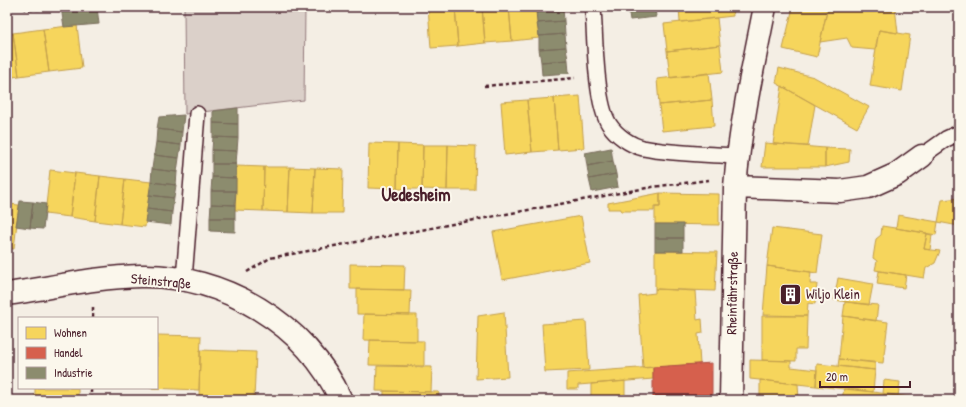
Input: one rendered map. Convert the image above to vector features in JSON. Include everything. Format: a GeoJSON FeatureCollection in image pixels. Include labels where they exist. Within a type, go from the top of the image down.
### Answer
{"type":"FeatureCollection","features":[{"type":"Feature","properties":{"kind":"street","name":"Rheinfährstraße"},"geometry":{"type":"LineString","coordinates":[[731,400],[735,187],[737,156],[743,116],[765,7]]}},
{"type":"Feature","properties":{"kind":"street"},"geometry":{"type":"LineString","coordinates":[[735,187],[840,191],[868,187],[897,174],[922,156]]}},
{"type":"Feature","properties":{"kind":"street","name":"Steinstraße"},"geometry":{"type":"LineString","coordinates":[[7,294],[94,281],[140,276],[184,279],[220,290],[261,311],[301,342],[334,383],[341,400]]}},
{"type":"Feature","properties":{"kind":"lane"},"geometry":{"type":"LineString","coordinates":[[593,7],[598,76],[606,118],[614,131],[627,141],[643,148],[737,156]]}},
{"type":"Feature","properties":{"kind":"lane"},"geometry":{"type":"LineString","coordinates":[[184,279],[197,114]]}},
{"type":"Feature","properties":{"kind":"lane"},"geometry":{"type":"LineString","coordinates":[[922,156],[946,139],[959,133]]}},
{"type":"Feature","properties":{"kind":"path"},"geometry":{"type":"LineString","coordinates":[[23,7],[27,10],[40,9]]}},
{"type":"Feature","properties":{"kind":"path"},"geometry":{"type":"LineString","coordinates":[[484,86],[598,76]]}},
{"type":"Feature","properties":{"kind":"path"},"geometry":{"type":"LineString","coordinates":[[220,290],[270,258],[652,186],[715,179],[735,187]]}},
{"type":"Feature","properties":{"kind":"path"},"geometry":{"type":"LineString","coordinates":[[91,389],[91,400]]}},
{"type":"Feature","properties":{"kind":"shaded area"},"geometry":{"type":"Polygon","coordinates":[[[184,7],[305,7],[304,100],[185,114],[184,7]]]}},
{"type":"Feature","properties":{"kind":"building: Wohnen"},"geometry":{"type":"Polygon","coordinates":[[[428,7],[455,7],[458,46],[431,48],[428,7]]]}},
{"type":"Feature","properties":{"kind":"building: Wohnen"},"geometry":{"type":"Polygon","coordinates":[[[455,7],[482,7],[485,43],[458,46],[455,7]]]}},
{"type":"Feature","properties":{"kind":"building: Wohnen"},"geometry":{"type":"Polygon","coordinates":[[[482,7],[509,7],[512,41],[485,43],[482,7]]]}},
{"type":"Feature","properties":{"kind":"building: Wohnen"},"geometry":{"type":"Polygon","coordinates":[[[509,7],[536,7],[539,38],[512,41],[509,7]]]}},
{"type":"Feature","properties":{"kind":"building: Wohnen"},"geometry":{"type":"Polygon","coordinates":[[[679,7],[732,7],[733,16],[680,22],[679,7]]]}},
{"type":"Feature","properties":{"kind":"building: Wohnen"},"geometry":{"type":"Polygon","coordinates":[[[793,7],[814,7],[827,10],[817,57],[783,49],[793,7]]]}},
{"type":"Feature","properties":{"kind":"building: Wohnen"},"geometry":{"type":"Polygon","coordinates":[[[814,7],[828,7],[827,10],[814,7]]]}},
{"type":"Feature","properties":{"kind":"building: Wohnen"},"geometry":{"type":"Polygon","coordinates":[[[828,7],[895,7],[898,33],[879,30],[875,50],[852,48],[847,38],[820,42],[828,7]]]}},
{"type":"Feature","properties":{"kind":"building: Wohnen"},"geometry":{"type":"Polygon","coordinates":[[[717,18],[720,45],[667,51],[664,24],[717,18]]]}},
{"type":"Feature","properties":{"kind":"building: Wohnen"},"geometry":{"type":"Polygon","coordinates":[[[77,25],[82,68],[49,72],[43,29],[77,25]]]}},
{"type":"Feature","properties":{"kind":"building: Wohnen"},"geometry":{"type":"Polygon","coordinates":[[[43,29],[49,72],[19,76],[13,33],[43,29]]]}},
{"type":"Feature","properties":{"kind":"building: Wohnen"},"geometry":{"type":"Polygon","coordinates":[[[879,30],[910,35],[902,91],[870,86],[879,30]]]}},
{"type":"Feature","properties":{"kind":"building: Wohnen"},"geometry":{"type":"Polygon","coordinates":[[[13,33],[19,76],[7,78],[7,34],[13,33]]]}},
{"type":"Feature","properties":{"kind":"building: Wohnen"},"geometry":{"type":"Polygon","coordinates":[[[720,45],[723,72],[670,78],[667,51],[720,45]]]}},
{"type":"Feature","properties":{"kind":"building: Wohnen"},"geometry":{"type":"Polygon","coordinates":[[[779,68],[814,77],[869,107],[857,128],[776,83],[779,68]]]}},
{"type":"Feature","properties":{"kind":"building: Wohnen"},"geometry":{"type":"Polygon","coordinates":[[[709,73],[712,100],[659,105],[657,79],[709,73]]]}},
{"type":"Feature","properties":{"kind":"building: Wohnen"},"geometry":{"type":"Polygon","coordinates":[[[782,86],[815,105],[808,146],[773,144],[782,86]]]}},
{"type":"Feature","properties":{"kind":"building: Wohnen"},"geometry":{"type":"Polygon","coordinates":[[[580,96],[584,148],[558,150],[554,98],[580,96]]]}},
{"type":"Feature","properties":{"kind":"building: Wohnen"},"geometry":{"type":"Polygon","coordinates":[[[554,98],[558,150],[532,152],[527,100],[554,98]]]}},
{"type":"Feature","properties":{"kind":"building: Wohnen"},"geometry":{"type":"Polygon","coordinates":[[[527,100],[532,152],[505,155],[501,102],[527,100]]]}},
{"type":"Feature","properties":{"kind":"building: Wohnen"},"geometry":{"type":"Polygon","coordinates":[[[712,100],[714,126],[662,131],[659,105],[712,100]]]}},
{"type":"Feature","properties":{"kind":"building: Wohnen"},"geometry":{"type":"Polygon","coordinates":[[[369,143],[398,144],[397,189],[368,188],[369,143]]]}},
{"type":"Feature","properties":{"kind":"building: Wohnen"},"geometry":{"type":"Polygon","coordinates":[[[765,143],[825,148],[825,167],[762,167],[765,143]]]}},
{"type":"Feature","properties":{"kind":"building: Wohnen"},"geometry":{"type":"Polygon","coordinates":[[[398,144],[423,145],[422,189],[397,189],[398,144]]]}},
{"type":"Feature","properties":{"kind":"building: Wohnen"},"geometry":{"type":"Polygon","coordinates":[[[423,145],[448,145],[447,190],[422,189],[423,145]]]}},
{"type":"Feature","properties":{"kind":"building: Wohnen"},"geometry":{"type":"Polygon","coordinates":[[[448,145],[476,146],[475,190],[447,190],[448,145]]]}},
{"type":"Feature","properties":{"kind":"building: Wohnen"},"geometry":{"type":"Polygon","coordinates":[[[825,148],[850,149],[849,162],[825,167],[825,148]]]}},
{"type":"Feature","properties":{"kind":"building: Wohnen"},"geometry":{"type":"Polygon","coordinates":[[[236,166],[264,167],[263,211],[235,210],[236,166]]]}},
{"type":"Feature","properties":{"kind":"building: Wohnen"},"geometry":{"type":"Polygon","coordinates":[[[264,167],[290,167],[288,212],[263,211],[264,167]]]}},
{"type":"Feature","properties":{"kind":"building: Wohnen"},"geometry":{"type":"Polygon","coordinates":[[[290,167],[315,168],[313,213],[288,212],[290,167]]]}},
{"type":"Feature","properties":{"kind":"building: Wohnen"},"geometry":{"type":"Polygon","coordinates":[[[315,168],[343,169],[342,213],[313,213],[315,168]]]}},
{"type":"Feature","properties":{"kind":"building: Wohnen"},"geometry":{"type":"Polygon","coordinates":[[[50,170],[75,173],[70,217],[45,214],[50,170]]]}},
{"type":"Feature","properties":{"kind":"building: Wohnen"},"geometry":{"type":"Polygon","coordinates":[[[75,173],[100,176],[95,221],[70,217],[75,173]]]}},
{"type":"Feature","properties":{"kind":"building: Wohnen"},"geometry":{"type":"Polygon","coordinates":[[[100,176],[125,179],[120,224],[95,221],[100,176]]]}},
{"type":"Feature","properties":{"kind":"building: Wohnen"},"geometry":{"type":"Polygon","coordinates":[[[125,179],[151,182],[145,227],[120,224],[125,179]]]}},
{"type":"Feature","properties":{"kind":"building: Wohnen"},"geometry":{"type":"Polygon","coordinates":[[[660,193],[719,194],[719,225],[655,224],[655,207],[660,207],[660,193]]]}},
{"type":"Feature","properties":{"kind":"building: Wohnen"},"geometry":{"type":"Polygon","coordinates":[[[660,193],[660,207],[654,207],[654,211],[621,211],[621,209],[608,209],[608,203],[660,193]]]}},
{"type":"Feature","properties":{"kind":"building: Wohnen"},"geometry":{"type":"Polygon","coordinates":[[[959,198],[959,226],[938,222],[942,200],[959,198]]]}},
{"type":"Feature","properties":{"kind":"building: Wohnen"},"geometry":{"type":"Polygon","coordinates":[[[7,204],[19,205],[14,249],[7,248],[7,204]]]}},
{"type":"Feature","properties":{"kind":"building: Wohnen"},"geometry":{"type":"Polygon","coordinates":[[[898,215],[938,222],[936,235],[896,228],[898,215]]]}},
{"type":"Feature","properties":{"kind":"building: Wohnen"},"geometry":{"type":"Polygon","coordinates":[[[581,216],[590,263],[502,280],[493,232],[581,216]]]}},
{"type":"Feature","properties":{"kind":"building: Wohnen"},"geometry":{"type":"Polygon","coordinates":[[[882,226],[927,233],[924,249],[940,251],[935,263],[926,268],[924,278],[875,270],[877,261],[873,258],[876,239],[881,235],[882,226]]]}},
{"type":"Feature","properties":{"kind":"building: Wohnen"},"geometry":{"type":"Polygon","coordinates":[[[772,228],[822,234],[817,273],[767,266],[772,228]]]}},
{"type":"Feature","properties":{"kind":"building: Wohnen"},"geometry":{"type":"Polygon","coordinates":[[[927,234],[932,235],[930,250],[924,249],[927,234]]]}},
{"type":"Feature","properties":{"kind":"building: Wohnen"},"geometry":{"type":"Polygon","coordinates":[[[655,251],[717,252],[715,291],[655,289],[655,251]]]}},
{"type":"Feature","properties":{"kind":"building: Wohnen"},"geometry":{"type":"Polygon","coordinates":[[[350,264],[405,265],[404,290],[350,289],[350,264]]]}},
{"type":"Feature","properties":{"kind":"building: Wohnen","name":"Wiljo Klein"},"geometry":{"type":"Polygon","coordinates":[[[767,266],[811,272],[810,284],[817,284],[815,304],[808,303],[807,316],[763,315],[767,266]]]}},
{"type":"Feature","properties":{"kind":"building: Wohnen"},"geometry":{"type":"Polygon","coordinates":[[[879,271],[906,275],[904,288],[877,284],[879,271]]]}},
{"type":"Feature","properties":{"kind":"building: Wohnen"},"geometry":{"type":"Polygon","coordinates":[[[838,278],[873,284],[869,305],[834,300],[838,278]]]}},
{"type":"Feature","properties":{"kind":"building: Wohnen"},"geometry":{"type":"Polygon","coordinates":[[[357,289],[411,290],[410,315],[357,314],[357,289]]]}},
{"type":"Feature","properties":{"kind":"building: Wohnen"},"geometry":{"type":"Polygon","coordinates":[[[655,289],[695,291],[697,320],[702,319],[703,333],[698,334],[700,364],[643,368],[638,295],[655,293],[655,289]]]}},
{"type":"Feature","properties":{"kind":"building: Wohnen"},"geometry":{"type":"Polygon","coordinates":[[[845,302],[878,305],[876,321],[843,316],[845,302]]]}},
{"type":"Feature","properties":{"kind":"building: Wohnen"},"geometry":{"type":"Polygon","coordinates":[[[504,312],[508,377],[476,379],[478,316],[504,312]]]}},
{"type":"Feature","properties":{"kind":"building: Wohnen"},"geometry":{"type":"Polygon","coordinates":[[[364,314],[417,315],[417,341],[363,340],[364,314]]]}},
{"type":"Feature","properties":{"kind":"building: Wohnen"},"geometry":{"type":"Polygon","coordinates":[[[762,316],[807,316],[806,349],[796,349],[796,361],[762,360],[762,316]]]}},
{"type":"Feature","properties":{"kind":"building: Wohnen"},"geometry":{"type":"Polygon","coordinates":[[[843,316],[888,322],[883,363],[839,359],[843,316]]]}},
{"type":"Feature","properties":{"kind":"building: Wohnen"},"geometry":{"type":"Polygon","coordinates":[[[586,321],[589,370],[545,372],[542,324],[586,321]]]}},
{"type":"Feature","properties":{"kind":"building: Wohnen"},"geometry":{"type":"Polygon","coordinates":[[[158,335],[201,336],[199,390],[158,388],[158,335]]]}},
{"type":"Feature","properties":{"kind":"building: Wohnen"},"geometry":{"type":"Polygon","coordinates":[[[370,340],[424,341],[424,366],[369,365],[370,340]]]}},
{"type":"Feature","properties":{"kind":"building: Wohnen"},"geometry":{"type":"Polygon","coordinates":[[[200,350],[256,352],[254,400],[219,400],[219,398],[199,398],[200,350]]]}},
{"type":"Feature","properties":{"kind":"building: Wohnen"},"geometry":{"type":"Polygon","coordinates":[[[839,359],[875,363],[875,370],[838,366],[839,359]]]}},
{"type":"Feature","properties":{"kind":"building: Wohnen"},"geometry":{"type":"Polygon","coordinates":[[[750,360],[791,361],[791,367],[817,370],[816,386],[750,379],[750,360]]]}},
{"type":"Feature","properties":{"kind":"building: Wohnen"},"geometry":{"type":"Polygon","coordinates":[[[817,364],[875,370],[873,392],[816,386],[817,364]]]}},
{"type":"Feature","properties":{"kind":"building: Wohnen"},"geometry":{"type":"Polygon","coordinates":[[[377,366],[432,367],[431,392],[376,391],[377,366]]]}},
{"type":"Feature","properties":{"kind":"building: Wohnen"},"geometry":{"type":"Polygon","coordinates":[[[653,367],[653,379],[578,385],[578,389],[567,389],[567,373],[653,367]]]}},
{"type":"Feature","properties":{"kind":"building: Wohnen"},"geometry":{"type":"Polygon","coordinates":[[[760,380],[798,384],[799,400],[760,400],[760,380]]]}},
{"type":"Feature","properties":{"kind":"building: Wohnen"},"geometry":{"type":"Polygon","coordinates":[[[884,380],[900,382],[898,396],[883,394],[884,380]]]}},
{"type":"Feature","properties":{"kind":"building: Wohnen"},"geometry":{"type":"Polygon","coordinates":[[[625,381],[625,400],[591,400],[591,384],[625,381]]]}},
{"type":"Feature","properties":{"kind":"building: Wohnen"},"geometry":{"type":"Polygon","coordinates":[[[844,388],[910,397],[909,400],[842,400],[844,388]]]}},
{"type":"Feature","properties":{"kind":"building: Wohnen"},"geometry":{"type":"Polygon","coordinates":[[[35,389],[78,389],[78,400],[35,400],[35,389]]]}},
{"type":"Feature","properties":{"kind":"building: Wohnen"},"geometry":{"type":"Polygon","coordinates":[[[384,391],[439,392],[438,400],[384,400],[384,391]]]}},
{"type":"Feature","properties":{"kind":"building: Handel"},"geometry":{"type":"Polygon","coordinates":[[[712,363],[712,400],[643,400],[643,398],[653,398],[653,367],[712,363]]]}},
{"type":"Feature","properties":{"kind":"building: Industrie"},"geometry":{"type":"Polygon","coordinates":[[[61,7],[97,7],[99,24],[64,27],[61,7]]]}},
{"type":"Feature","properties":{"kind":"building: Industrie"},"geometry":{"type":"Polygon","coordinates":[[[536,7],[563,7],[563,8],[536,10],[536,7]]]}},
{"type":"Feature","properties":{"kind":"building: Industrie"},"geometry":{"type":"Polygon","coordinates":[[[628,7],[655,7],[656,17],[630,20],[628,7]]]}},
{"type":"Feature","properties":{"kind":"building: Industrie"},"geometry":{"type":"Polygon","coordinates":[[[563,8],[564,21],[537,23],[536,10],[563,8]]]}},
{"type":"Feature","properties":{"kind":"building: Industrie"},"geometry":{"type":"Polygon","coordinates":[[[564,21],[565,34],[539,36],[537,23],[564,21]]]}},
{"type":"Feature","properties":{"kind":"building: Industrie"},"geometry":{"type":"Polygon","coordinates":[[[565,34],[566,47],[539,49],[539,36],[565,34]]]}},
{"type":"Feature","properties":{"kind":"building: Industrie"},"geometry":{"type":"Polygon","coordinates":[[[566,47],[568,60],[541,62],[539,49],[566,47]]]}},
{"type":"Feature","properties":{"kind":"building: Industrie"},"geometry":{"type":"Polygon","coordinates":[[[568,60],[569,73],[542,75],[541,62],[568,60]]]}},
{"type":"Feature","properties":{"kind":"building: Industrie"},"geometry":{"type":"Polygon","coordinates":[[[238,108],[238,124],[213,123],[213,111],[238,108]]]}},
{"type":"Feature","properties":{"kind":"building: Industrie"},"geometry":{"type":"Polygon","coordinates":[[[184,115],[182,132],[157,129],[159,117],[184,115]]]}},
{"type":"Feature","properties":{"kind":"building: Industrie"},"geometry":{"type":"Polygon","coordinates":[[[213,123],[238,124],[238,138],[213,137],[213,123]]]}},
{"type":"Feature","properties":{"kind":"building: Industrie"},"geometry":{"type":"Polygon","coordinates":[[[157,129],[182,132],[181,145],[156,142],[157,129]]]}},
{"type":"Feature","properties":{"kind":"building: Industrie"},"geometry":{"type":"Polygon","coordinates":[[[213,137],[238,138],[237,151],[212,150],[213,137]]]}},
{"type":"Feature","properties":{"kind":"building: Industrie"},"geometry":{"type":"Polygon","coordinates":[[[156,142],[181,145],[179,158],[154,155],[156,142]]]}},
{"type":"Feature","properties":{"kind":"building: Industrie"},"geometry":{"type":"Polygon","coordinates":[[[611,148],[613,161],[587,166],[585,153],[611,148]]]}},
{"type":"Feature","properties":{"kind":"building: Industrie"},"geometry":{"type":"Polygon","coordinates":[[[212,150],[237,151],[236,164],[212,164],[212,150]]]}},
{"type":"Feature","properties":{"kind":"building: Industrie"},"geometry":{"type":"Polygon","coordinates":[[[154,155],[179,158],[177,172],[152,169],[154,155]]]}},
{"type":"Feature","properties":{"kind":"building: Industrie"},"geometry":{"type":"Polygon","coordinates":[[[613,161],[616,174],[589,179],[587,166],[613,161]]]}},
{"type":"Feature","properties":{"kind":"building: Industrie"},"geometry":{"type":"Polygon","coordinates":[[[212,164],[236,164],[236,178],[212,177],[212,164]]]}},
{"type":"Feature","properties":{"kind":"building: Industrie"},"geometry":{"type":"Polygon","coordinates":[[[152,169],[177,172],[176,185],[151,182],[152,169]]]}},
{"type":"Feature","properties":{"kind":"building: Industrie"},"geometry":{"type":"Polygon","coordinates":[[[616,174],[618,187],[592,192],[589,179],[616,174]]]}},
{"type":"Feature","properties":{"kind":"building: Industrie"},"geometry":{"type":"Polygon","coordinates":[[[212,177],[236,178],[236,191],[211,191],[212,177]]]}},
{"type":"Feature","properties":{"kind":"building: Industrie"},"geometry":{"type":"Polygon","coordinates":[[[151,182],[176,185],[174,198],[149,195],[151,182]]]}},
{"type":"Feature","properties":{"kind":"building: Industrie"},"geometry":{"type":"Polygon","coordinates":[[[211,191],[236,191],[235,205],[211,204],[211,191]]]}},
{"type":"Feature","properties":{"kind":"building: Industrie"},"geometry":{"type":"Polygon","coordinates":[[[149,195],[174,198],[172,212],[147,209],[149,195]]]}},
{"type":"Feature","properties":{"kind":"building: Industrie"},"geometry":{"type":"Polygon","coordinates":[[[20,201],[33,202],[30,228],[16,226],[20,201]]]}},
{"type":"Feature","properties":{"kind":"building: Industrie"},"geometry":{"type":"Polygon","coordinates":[[[33,202],[46,204],[43,229],[30,228],[33,202]]]}},
{"type":"Feature","properties":{"kind":"building: Industrie"},"geometry":{"type":"Polygon","coordinates":[[[211,204],[235,205],[235,218],[210,218],[211,204]]]}},
{"type":"Feature","properties":{"kind":"building: Industrie"},"geometry":{"type":"Polygon","coordinates":[[[147,209],[172,212],[171,225],[145,222],[147,209]]]}},
{"type":"Feature","properties":{"kind":"building: Industrie"},"geometry":{"type":"Polygon","coordinates":[[[210,218],[235,218],[235,232],[210,231],[210,218]]]}},
{"type":"Feature","properties":{"kind":"building: Industrie"},"geometry":{"type":"Polygon","coordinates":[[[655,224],[683,224],[683,238],[655,238],[655,224]]]}},
{"type":"Feature","properties":{"kind":"building: Industrie"},"geometry":{"type":"Polygon","coordinates":[[[655,238],[683,238],[683,251],[655,251],[655,238]]]}},
{"type":"Feature","properties":{"kind":"building: Industrie"},"geometry":{"type":"Polygon","coordinates":[[[258,398],[285,399],[285,400],[258,400],[258,398]]]}},
{"type":"Feature","properties":{"kind":"place","name":"Wiljo Klein"},"geometry":{"type":"Point","coordinates":[790,294]}},
{"type":"Feature","properties":{"kind":"district","name":"Uedesheim"},"geometry":{"type":"Point","coordinates":[416,195]}}]}
